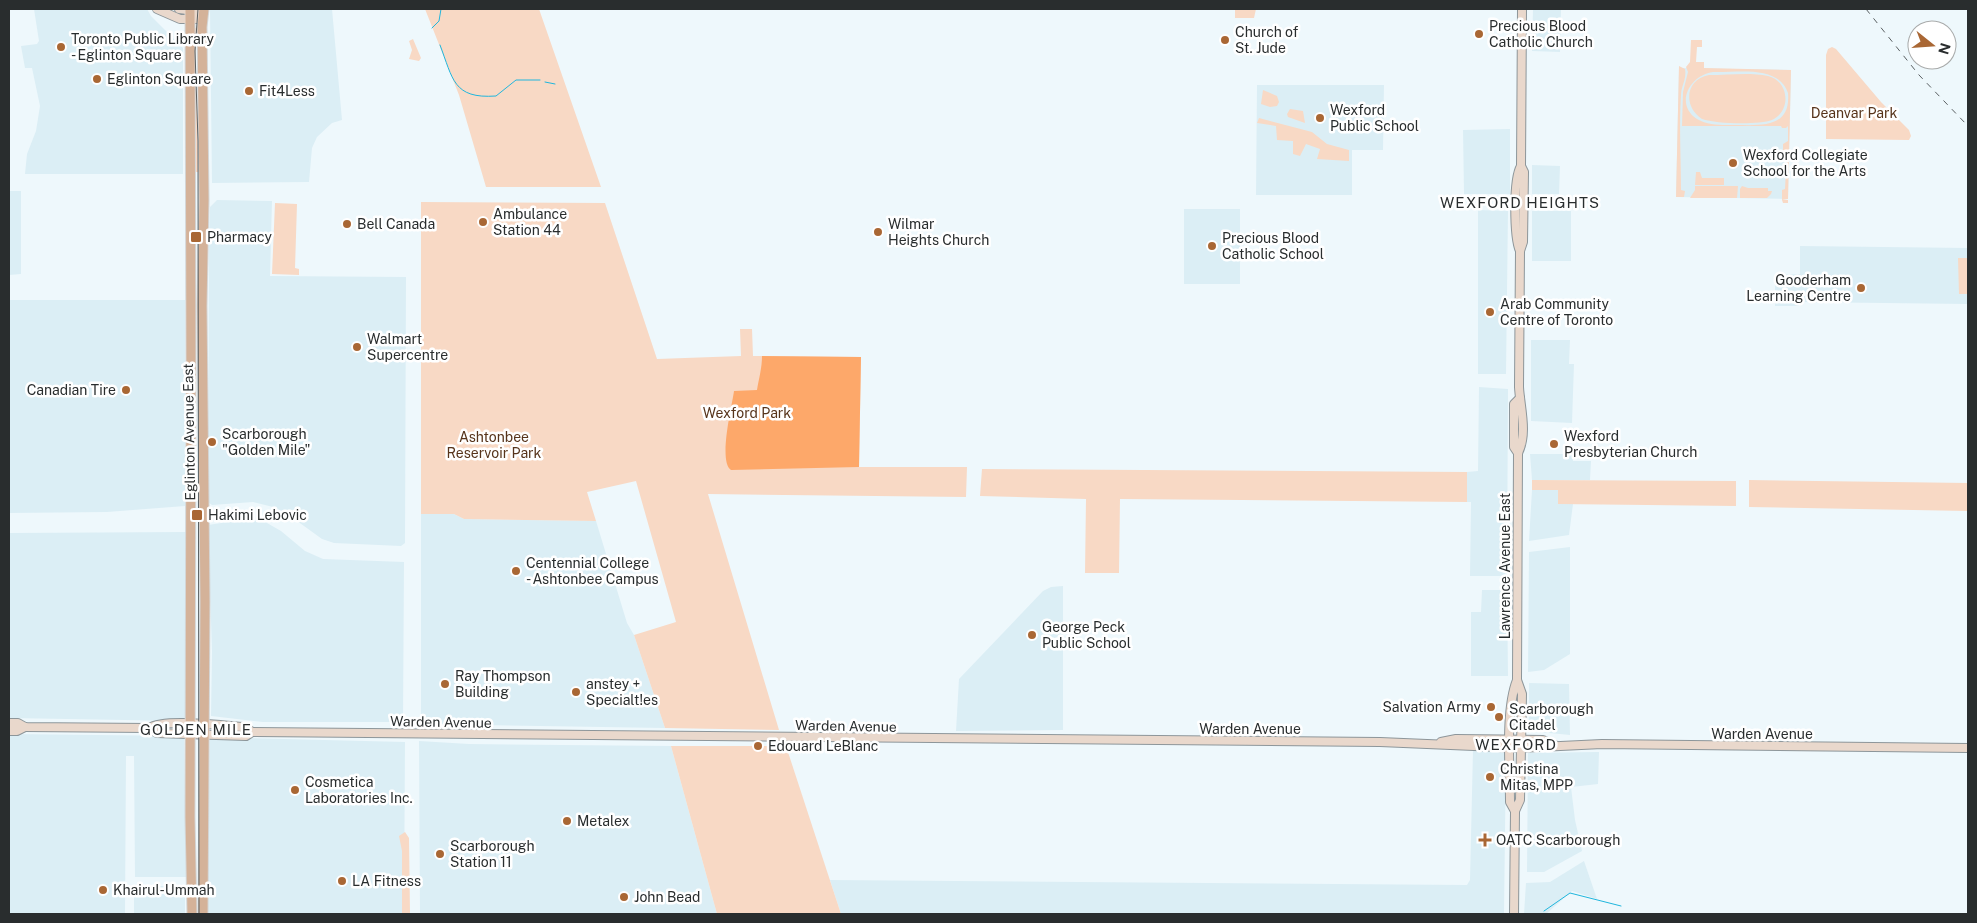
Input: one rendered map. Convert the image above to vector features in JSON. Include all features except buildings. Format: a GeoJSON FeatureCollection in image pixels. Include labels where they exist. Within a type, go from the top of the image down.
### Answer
{"type":"FeatureCollection","features":[{"type":"Feature","properties":{"kind":"main road"},"geometry":{"type":"LineString","coordinates":[[157,9],[172,17],[189,13],[203,13]]}},
{"type":"Feature","properties":{"kind":"main road"},"geometry":{"type":"LineString","coordinates":[[179,9],[189,13]]}},
{"type":"Feature","properties":{"kind":"main road","name":"Lawrence Avenue East"},"geometry":{"type":"LineString","coordinates":[[1514,914],[1515,811],[1520,800],[1522,694],[1517,680],[1518,453],[1522,446],[1522,404],[1520,398],[1520,251],[1516,243],[1516,232],[1517,172],[1520,166],[1522,9]]}},
{"type":"Feature","properties":{"kind":"main road","name":"Eglinton Avenue East"},"geometry":{"type":"LineString","coordinates":[[189,13],[192,914]]}},
{"type":"Feature","properties":{"kind":"main road","name":"Eglinton Avenue East"},"geometry":{"type":"LineString","coordinates":[[203,13],[205,729],[203,914]]}},
{"type":"Feature","properties":{"kind":"main road","name":"Lawrence Avenue East"},"geometry":{"type":"LineString","coordinates":[[1515,811],[1510,802],[1512,693],[1517,680]]}},
{"type":"Feature","properties":{"kind":"main road","name":"Warden Avenue"},"geometry":{"type":"LineString","coordinates":[[9,723],[18,723],[25,726],[149,728],[156,724],[205,729],[246,736],[252,732],[1439,743],[1456,738],[1511,744],[1521,748],[1542,748],[1555,745],[1968,748]]}},
{"type":"Feature","properties":{"kind":"main road","name":"Warden Avenue"},"geometry":{"type":"LineString","coordinates":[[9,732],[17,731],[25,726]]}},
{"type":"Feature","properties":{"kind":"main road","name":"Warden Avenue"},"geometry":{"type":"LineString","coordinates":[[1511,744],[1521,740],[1543,740],[1555,745]]}},
{"type":"Feature","properties":{"kind":"shaded area"},"geometry":{"type":"Polygon","coordinates":[[[34,9],[147,9],[151,16],[183,48],[183,174],[25,174],[27,154],[36,131],[40,106],[32,68],[25,68],[21,46],[37,44],[39,41],[34,9]]]}},
{"type":"Feature","properties":{"kind":"shaded area"},"geometry":{"type":"Polygon","coordinates":[[[210,9],[332,9],[342,120],[332,123],[317,137],[312,148],[309,182],[212,183],[210,9]]]}},
{"type":"Feature","properties":{"kind":"shaded area"},"geometry":{"type":"Polygon","coordinates":[[[1533,9],[1561,9],[1560,52],[1532,51],[1533,9]]]}},
{"type":"Feature","properties":{"kind":"shaded area","name":"Wexford Collegiate School for the Arts"},"geometry":{"type":"Polygon","coordinates":[[[1679,68],[1791,70],[1788,199],[1676,197],[1679,68]]]}},
{"type":"Feature","properties":{"kind":"shaded area","name":"Wexford Public School"},"geometry":{"type":"Polygon","coordinates":[[[1257,85],[1384,85],[1383,150],[1352,150],[1352,195],[1256,195],[1257,85]]]}},
{"type":"Feature","properties":{"kind":"shaded area"},"geometry":{"type":"Polygon","coordinates":[[[1510,129],[1510,194],[1464,194],[1463,130],[1510,129]]]}},
{"type":"Feature","properties":{"kind":"shaded area"},"geometry":{"type":"Polygon","coordinates":[[[1532,165],[1560,166],[1559,194],[1532,194],[1532,165]]]}},
{"type":"Feature","properties":{"kind":"shaded area"},"geometry":{"type":"Polygon","coordinates":[[[9,191],[21,191],[21,274],[9,275],[9,191]]]}},
{"type":"Feature","properties":{"kind":"shaded area"},"geometry":{"type":"Polygon","coordinates":[[[217,200],[272,201],[270,276],[406,277],[405,543],[401,546],[334,543],[322,539],[286,513],[273,507],[253,502],[212,505],[208,502],[209,235],[210,207],[217,200]]]}},
{"type":"Feature","properties":{"kind":"shaded area","name":"Precious Blood Catholic School"},"geometry":{"type":"Polygon","coordinates":[[[1184,209],[1240,209],[1240,284],[1184,284],[1184,209]]]}},
{"type":"Feature","properties":{"kind":"shaded area"},"geometry":{"type":"Polygon","coordinates":[[[1478,210],[1508,211],[1506,374],[1478,374],[1478,210]]]}},
{"type":"Feature","properties":{"kind":"shaded area"},"geometry":{"type":"Polygon","coordinates":[[[1532,211],[1571,211],[1571,261],[1532,261],[1532,211]]]}},
{"type":"Feature","properties":{"kind":"shaded area","name":"Gooderham Learning Centre"},"geometry":{"type":"Polygon","coordinates":[[[1800,246],[1968,248],[1968,304],[1800,302],[1799,306],[1775,306],[1775,275],[1800,274],[1800,246]]]}},
{"type":"Feature","properties":{"kind":"shaded area"},"geometry":{"type":"Polygon","coordinates":[[[9,300],[185,300],[185,506],[107,512],[9,513],[9,300]]]}},
{"type":"Feature","properties":{"kind":"shaded area"},"geometry":{"type":"Polygon","coordinates":[[[1531,340],[1570,340],[1569,364],[1574,364],[1572,423],[1531,421],[1531,340]]]}},
{"type":"Feature","properties":{"kind":"shaded area"},"geometry":{"type":"Polygon","coordinates":[[[1479,387],[1508,389],[1507,576],[1470,576],[1471,502],[1467,502],[1467,472],[1478,471],[1479,387]]]}},
{"type":"Feature","properties":{"kind":"shaded area"},"geometry":{"type":"Polygon","coordinates":[[[1530,454],[1572,454],[1573,461],[1591,461],[1590,480],[1532,480],[1530,454]]]}},
{"type":"Feature","properties":{"kind":"shaded area"},"geometry":{"type":"Polygon","coordinates":[[[1532,490],[1558,490],[1558,504],[1573,504],[1569,535],[1529,541],[1532,490]]]}},
{"type":"Feature","properties":{"kind":"shaded area"},"geometry":{"type":"Polygon","coordinates":[[[421,514],[454,514],[464,519],[596,521],[627,623],[634,635],[665,728],[421,724],[421,514]]]}},
{"type":"Feature","properties":{"kind":"shaded area"},"geometry":{"type":"Polygon","coordinates":[[[248,519],[267,523],[281,531],[305,551],[323,559],[404,562],[403,722],[263,722],[211,716],[212,652],[208,525],[248,519]]]}},
{"type":"Feature","properties":{"kind":"shaded area"},"geometry":{"type":"Polygon","coordinates":[[[186,532],[186,716],[182,721],[9,718],[9,533],[186,532]]]}},
{"type":"Feature","properties":{"kind":"shaded area"},"geometry":{"type":"Polygon","coordinates":[[[1570,547],[1570,654],[1544,670],[1528,672],[1529,552],[1570,547]]]}},
{"type":"Feature","properties":{"kind":"shaded area","name":"George Peck Public School"},"geometry":{"type":"Polygon","coordinates":[[[1063,586],[1063,730],[956,731],[959,679],[1043,591],[1051,587],[1063,586]]]}},
{"type":"Feature","properties":{"kind":"shaded area"},"geometry":{"type":"Polygon","coordinates":[[[1482,590],[1507,590],[1508,676],[1471,676],[1471,612],[1481,612],[1482,590]]]}},
{"type":"Feature","properties":{"kind":"shaded area"},"geometry":{"type":"Polygon","coordinates":[[[1529,683],[1569,684],[1570,735],[1529,731],[1529,683]]]}},
{"type":"Feature","properties":{"kind":"shaded area"},"geometry":{"type":"Polygon","coordinates":[[[9,734],[184,736],[186,877],[135,877],[134,756],[126,756],[125,914],[9,914],[9,734]]]}},
{"type":"Feature","properties":{"kind":"shaded area"},"geometry":{"type":"Polygon","coordinates":[[[210,737],[405,742],[404,914],[207,914],[210,737]]]}},
{"type":"Feature","properties":{"kind":"shaded area"},"geometry":{"type":"Polygon","coordinates":[[[419,741],[469,744],[671,746],[717,914],[420,914],[419,741]]]}},
{"type":"Feature","properties":{"kind":"shaded area"},"geometry":{"type":"Polygon","coordinates":[[[1473,750],[1506,751],[1504,914],[841,914],[830,880],[1467,885],[1470,880],[1473,750]]]}},
{"type":"Feature","properties":{"kind":"shaded area"},"geometry":{"type":"Polygon","coordinates":[[[1599,752],[1598,784],[1571,787],[1575,820],[1582,851],[1544,872],[1527,872],[1528,753],[1599,752]]]}},
{"type":"Feature","properties":{"kind":"shaded area"},"geometry":{"type":"Polygon","coordinates":[[[1584,861],[1597,899],[1572,891],[1546,914],[1524,914],[1526,883],[1550,882],[1584,861]]]}},
{"type":"Feature","properties":{"kind":"shaded area"},"geometry":{"type":"Polygon","coordinates":[[[139,886],[185,886],[185,914],[134,914],[134,891],[139,886]]]}},
{"type":"Feature","properties":{"kind":"green space"},"geometry":{"type":"Polygon","coordinates":[[[425,9],[539,9],[601,187],[486,187],[459,95],[425,9]]]}},
{"type":"Feature","properties":{"kind":"green space"},"geometry":{"type":"Polygon","coordinates":[[[1235,9],[1256,9],[1254,18],[1235,18],[1235,9]]]}},
{"type":"Feature","properties":{"kind":"green space"},"geometry":{"type":"Polygon","coordinates":[[[193,28],[197,28],[195,63],[199,172],[196,172],[193,28]]]}},
{"type":"Feature","properties":{"kind":"green space"},"geometry":{"type":"Polygon","coordinates":[[[413,39],[421,58],[419,61],[409,59],[412,50],[409,41],[413,39]]]}},
{"type":"Feature","properties":{"kind":"green space"},"geometry":{"type":"Polygon","coordinates":[[[1691,40],[1702,40],[1702,47],[1697,47],[1696,62],[1704,62],[1704,68],[1791,70],[1788,199],[1782,199],[1782,190],[1785,189],[1787,152],[1783,152],[1783,144],[1788,141],[1788,126],[1782,128],[1781,126],[1682,126],[1683,92],[1688,72],[1686,67],[1690,62],[1691,40]],[[1713,72],[1698,78],[1688,91],[1686,98],[1687,106],[1690,113],[1697,119],[1716,125],[1754,125],[1772,122],[1779,119],[1784,113],[1788,105],[1788,93],[1783,84],[1775,78],[1756,72],[1713,72]]]}},
{"type":"Feature","properties":{"kind":"green space","name":"Deanvar Park"},"geometry":{"type":"Polygon","coordinates":[[[1832,47],[1836,49],[1881,102],[1909,130],[1911,136],[1909,140],[1826,139],[1826,55],[1828,49],[1832,47]]]}},
{"type":"Feature","properties":{"kind":"green space"},"geometry":{"type":"Polygon","coordinates":[[[1679,66],[1685,69],[1685,79],[1681,92],[1680,119],[1681,190],[1685,191],[1684,197],[1676,197],[1679,66]]]}},
{"type":"Feature","properties":{"kind":"green space"},"geometry":{"type":"Polygon","coordinates":[[[1754,74],[1775,79],[1784,90],[1785,103],[1783,110],[1772,120],[1758,123],[1727,123],[1702,119],[1692,108],[1689,94],[1695,82],[1709,75],[1754,74]]]}},
{"type":"Feature","properties":{"kind":"green space"},"geometry":{"type":"Polygon","coordinates":[[[1263,90],[1277,96],[1279,102],[1277,106],[1270,107],[1261,104],[1263,90]]]}},
{"type":"Feature","properties":{"kind":"green space"},"geometry":{"type":"Polygon","coordinates":[[[1290,109],[1303,111],[1305,123],[1288,117],[1287,114],[1290,109]]]}},
{"type":"Feature","properties":{"kind":"green space"},"geometry":{"type":"Polygon","coordinates":[[[1259,118],[1312,132],[1327,144],[1349,150],[1349,161],[1317,159],[1320,149],[1306,144],[1300,156],[1293,154],[1293,141],[1277,140],[1276,126],[1257,123],[1259,118]]]}},
{"type":"Feature","properties":{"kind":"green space"},"geometry":{"type":"Polygon","coordinates":[[[1696,172],[1700,172],[1702,178],[1724,178],[1724,185],[1695,185],[1696,172]]]}},
{"type":"Feature","properties":{"kind":"green space"},"geometry":{"type":"Polygon","coordinates":[[[1695,186],[1738,186],[1737,198],[1690,198],[1695,190],[1695,186]]]}},
{"type":"Feature","properties":{"kind":"green space"},"geometry":{"type":"Polygon","coordinates":[[[1742,186],[1748,188],[1768,188],[1768,191],[1772,191],[1767,198],[1740,198],[1742,186]]]}},
{"type":"Feature","properties":{"kind":"green space"},"geometry":{"type":"Polygon","coordinates":[[[1782,199],[1788,200],[1788,203],[1783,203],[1782,199]]]}},
{"type":"Feature","properties":{"kind":"green space","name":"Ashtonbee Reservoir Park"},"geometry":{"type":"Polygon","coordinates":[[[421,202],[605,203],[657,359],[741,356],[740,329],[752,329],[753,356],[861,357],[859,467],[967,467],[966,497],[708,494],[779,730],[665,728],[634,635],[676,622],[636,481],[587,492],[596,521],[464,519],[454,514],[421,514],[421,202]]]}},
{"type":"Feature","properties":{"kind":"green space"},"geometry":{"type":"Polygon","coordinates":[[[275,203],[297,204],[295,268],[299,269],[299,275],[272,274],[275,203]]]}},
{"type":"Feature","properties":{"kind":"green space"},"geometry":{"type":"Polygon","coordinates":[[[1958,258],[1968,258],[1968,294],[1959,294],[1958,258]]]}},
{"type":"Feature","properties":{"kind":"green space","name":"Wexford Park"},"geometry":{"type":"Polygon","coordinates":[[[762,356],[861,357],[859,467],[731,470],[727,465],[726,445],[734,391],[757,390],[762,356]]]}},
{"type":"Feature","properties":{"kind":"green space"},"geometry":{"type":"Polygon","coordinates":[[[982,469],[1467,472],[1467,502],[1120,499],[1119,573],[1085,573],[1086,499],[980,496],[982,469]]]}},
{"type":"Feature","properties":{"kind":"green space"},"geometry":{"type":"Polygon","coordinates":[[[1532,480],[1736,481],[1736,506],[1558,504],[1558,490],[1532,490],[1532,480]]]}},
{"type":"Feature","properties":{"kind":"green space"},"geometry":{"type":"Polygon","coordinates":[[[1749,480],[1968,483],[1968,511],[1749,507],[1749,480]]]}},
{"type":"Feature","properties":{"kind":"green space"},"geometry":{"type":"Polygon","coordinates":[[[671,746],[786,746],[841,914],[717,914],[671,746]]]}},
{"type":"Feature","properties":{"kind":"green space"},"geometry":{"type":"Polygon","coordinates":[[[405,832],[409,838],[410,914],[402,914],[402,851],[399,836],[405,832]]]}},
{"type":"Feature","properties":{"kind":"waterway"},"geometry":{"type":"LineString","coordinates":[[432,28],[439,21],[441,9]]}},
{"type":"Feature","properties":{"kind":"waterway"},"geometry":{"type":"LineString","coordinates":[[440,45],[452,77],[463,90],[471,94],[496,96],[516,80],[540,80]]}},
{"type":"Feature","properties":{"kind":"waterway"},"geometry":{"type":"LineString","coordinates":[[545,82],[555,84]]}},
{"type":"Feature","properties":{"kind":"waterway"},"geometry":{"type":"LineString","coordinates":[[1544,911],[1570,893],[1621,906]]}},
{"type":"Feature","properties":{"kind":"tram line"},"geometry":{"type":"LineString","coordinates":[[198,9],[195,51],[198,141],[199,914]]}},
{"type":"Feature","properties":{"kind":"railway"},"geometry":{"type":"LineString","coordinates":[[1866,9],[1919,75],[1968,126]]}},
{"type":"Feature","properties":{"kind":"place","name":"Precious Blood Catholic Church"},"geometry":{"type":"Point","coordinates":[1479,34]}},
{"type":"Feature","properties":{"kind":"place","name":"Church of St. Jude"},"geometry":{"type":"Point","coordinates":[1225,40]}},
{"type":"Feature","properties":{"kind":"place","name":"Toronto Public Library - Eglinton Square"},"geometry":{"type":"Point","coordinates":[61,47]}},
{"type":"Feature","properties":{"kind":"place","name":"Eglinton Square"},"geometry":{"type":"Point","coordinates":[97,79]}},
{"type":"Feature","properties":{"kind":"place","name":"Fit4Less"},"geometry":{"type":"Point","coordinates":[249,91]}},
{"type":"Feature","properties":{"kind":"place","name":"Wexford Public School"},"geometry":{"type":"Point","coordinates":[1320,118]}},
{"type":"Feature","properties":{"kind":"place","name":"Wexford Collegiate School for the Arts"},"geometry":{"type":"Point","coordinates":[1733,163]}},
{"type":"Feature","properties":{"kind":"place","name":"Ambulance Station 44"},"geometry":{"type":"Point","coordinates":[483,222]}},
{"type":"Feature","properties":{"kind":"place","name":"Bell Canada"},"geometry":{"type":"Point","coordinates":[347,224]}},
{"type":"Feature","properties":{"kind":"place","name":"Wilmar Heights Church"},"geometry":{"type":"Point","coordinates":[878,232]}},
{"type":"Feature","properties":{"kind":"place","name":"Pharmacy"},"geometry":{"type":"Point","coordinates":[196,237]}},
{"type":"Feature","properties":{"kind":"place","name":"Precious Blood Catholic School"},"geometry":{"type":"Point","coordinates":[1212,246]}},
{"type":"Feature","properties":{"kind":"place","name":"Gooderham Learning Centre"},"geometry":{"type":"Point","coordinates":[1861,288]}},
{"type":"Feature","properties":{"kind":"place","name":"Arab Community Centre of Toronto"},"geometry":{"type":"Point","coordinates":[1490,312]}},
{"type":"Feature","properties":{"kind":"place","name":"Walmart Supercentre"},"geometry":{"type":"Point","coordinates":[357,347]}},
{"type":"Feature","properties":{"kind":"place","name":"Canadian Tire"},"geometry":{"type":"Point","coordinates":[126,390]}},
{"type":"Feature","properties":{"kind":"place","name":"Scarborough \"Golden Mile\""},"geometry":{"type":"Point","coordinates":[212,442]}},
{"type":"Feature","properties":{"kind":"place","name":"Wexford Presbyterian Church"},"geometry":{"type":"Point","coordinates":[1554,444]}},
{"type":"Feature","properties":{"kind":"place","name":"Hakimi Lebovic"},"geometry":{"type":"Point","coordinates":[197,515]}},
{"type":"Feature","properties":{"kind":"place","name":"Centennial College - Ashtonbee Campus"},"geometry":{"type":"Point","coordinates":[516,571]}},
{"type":"Feature","properties":{"kind":"place","name":"George Peck Public School"},"geometry":{"type":"Point","coordinates":[1032,635]}},
{"type":"Feature","properties":{"kind":"place","name":"Ray Thompson Building"},"geometry":{"type":"Point","coordinates":[445,684]}},
{"type":"Feature","properties":{"kind":"place","name":"anstey + Specialt!es"},"geometry":{"type":"Point","coordinates":[576,692]}},
{"type":"Feature","properties":{"kind":"place","name":"Salvation Army"},"geometry":{"type":"Point","coordinates":[1491,707]}},
{"type":"Feature","properties":{"kind":"place","name":"Scarborough Citadel"},"geometry":{"type":"Point","coordinates":[1499,717]}},
{"type":"Feature","properties":{"kind":"place","name":"Edouard LeBlanc"},"geometry":{"type":"Point","coordinates":[758,746]}},
{"type":"Feature","properties":{"kind":"place","name":"Christina Mitas, MPP"},"geometry":{"type":"Point","coordinates":[1490,777]}},
{"type":"Feature","properties":{"kind":"place","name":"Cosmetica Laboratories Inc."},"geometry":{"type":"Point","coordinates":[295,790]}},
{"type":"Feature","properties":{"kind":"place","name":"Metalex"},"geometry":{"type":"Point","coordinates":[567,821]}},
{"type":"Feature","properties":{"kind":"place","name":"OATC Scarborough"},"geometry":{"type":"Point","coordinates":[1485,840]}},
{"type":"Feature","properties":{"kind":"place","name":"Scarborough Station 11"},"geometry":{"type":"Point","coordinates":[440,854]}},
{"type":"Feature","properties":{"kind":"place","name":"LA Fitness"},"geometry":{"type":"Point","coordinates":[342,881]}},
{"type":"Feature","properties":{"kind":"place","name":"Khairul-Ummah"},"geometry":{"type":"Point","coordinates":[103,890]}},
{"type":"Feature","properties":{"kind":"place","name":"John Bead"},"geometry":{"type":"Point","coordinates":[624,897]}},
{"type":"Feature","properties":{"kind":"district","name":"WEXFORD HEIGHTS"},"geometry":{"type":"Point","coordinates":[1520,203]}},
{"type":"Feature","properties":{"kind":"district","name":"GOLDEN MILE"},"geometry":{"type":"Point","coordinates":[196,730]}},
{"type":"Feature","properties":{"kind":"district","name":"WEXFORD"},"geometry":{"type":"Point","coordinates":[1516,745]}}]}
